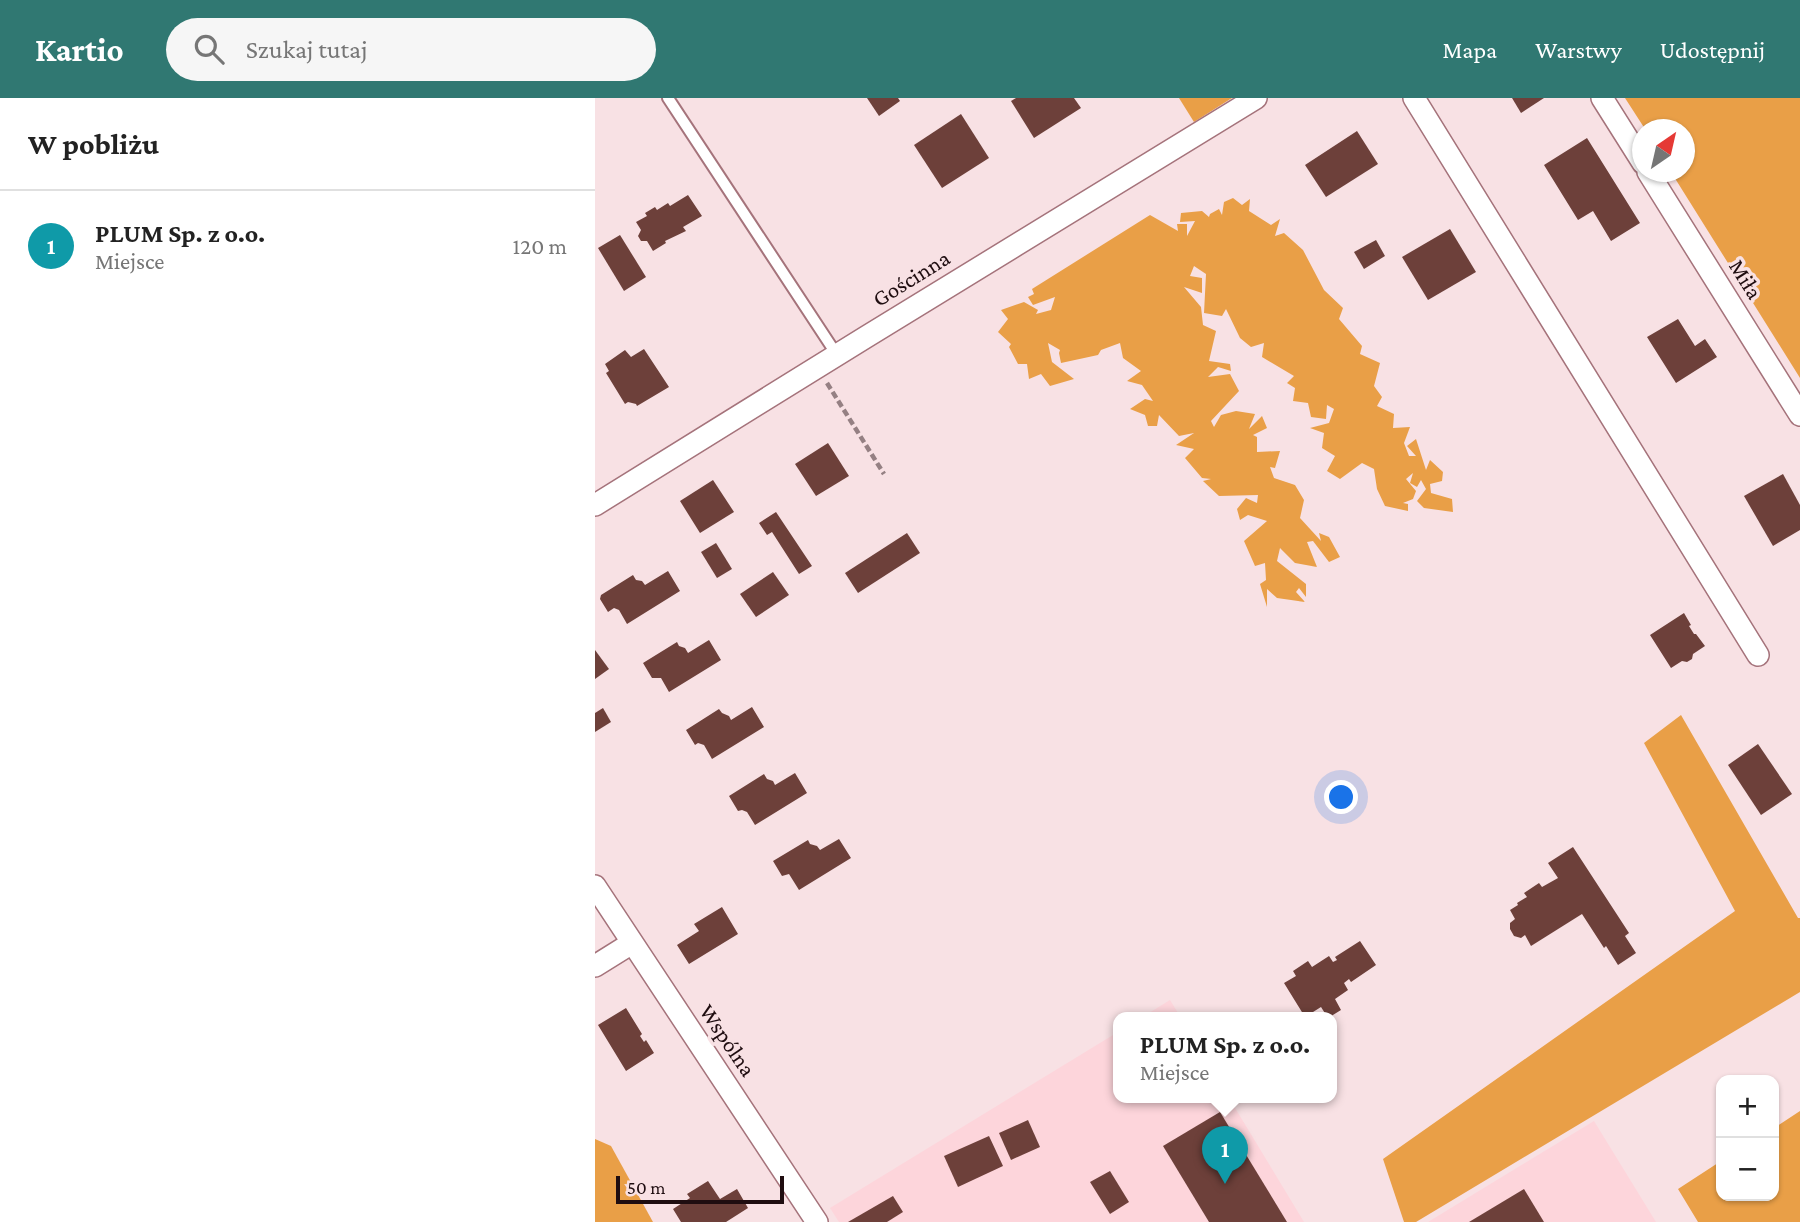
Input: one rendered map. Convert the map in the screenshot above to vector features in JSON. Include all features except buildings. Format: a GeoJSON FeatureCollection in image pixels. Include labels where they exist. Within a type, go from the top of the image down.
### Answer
{"type":"FeatureCollection","features":[{"type":"Feature","properties":{"kind":"street","name":"Gościnna"},"geometry":{"type":"LineString","coordinates":[[595,505],[1256,98]]}},
{"type":"Feature","properties":{"kind":"street"},"geometry":{"type":"LineString","coordinates":[[1413,98],[1758,655]]}},
{"type":"Feature","properties":{"kind":"street"},"geometry":{"type":"LineString","coordinates":[[1602,98],[1632,146]]}},
{"type":"Feature","properties":{"kind":"street","name":"Miła"},"geometry":{"type":"LineString","coordinates":[[1654,182],[1797,402]]}},
{"type":"Feature","properties":{"kind":"street","name":"Wspólna"},"geometry":{"type":"LineString","coordinates":[[595,886],[817,1222]]}},
{"type":"Feature","properties":{"kind":"street"},"geometry":{"type":"LineString","coordinates":[[595,966],[632,943]]}},
{"type":"Feature","properties":{"kind":"lane"},"geometry":{"type":"LineString","coordinates":[[669,98],[837,355]]}},
{"type":"Feature","properties":{"kind":"path"},"geometry":{"type":"LineString","coordinates":[[817,368],[884,474]]}},
{"type":"Feature","properties":{"kind":"shaded area"},"geometry":{"type":"Polygon","coordinates":[[[1179,98],[1232,98],[1194,122],[1179,98]]]}},
{"type":"Feature","properties":{"kind":"shaded area"},"geometry":{"type":"Polygon","coordinates":[[[1625,98],[1800,98],[1800,378],[1677,182],[1695,182],[1695,119],[1639,119],[1625,98]]]}},
{"type":"Feature","properties":{"kind":"shaded area"},"geometry":{"type":"Polygon","coordinates":[[[1233,198],[1242,205],[1250,199],[1249,211],[1271,225],[1280,219],[1275,236],[1284,233],[1303,250],[1324,290],[1343,308],[1339,319],[1362,346],[1360,354],[1380,363],[1374,386],[1382,397],[1377,406],[1394,414],[1393,428],[1410,427],[1404,443],[1409,456],[1416,456],[1407,446],[1416,439],[1426,470],[1430,460],[1443,472],[1442,481],[1430,484],[1431,493],[1452,499],[1453,512],[1424,508],[1417,501],[1426,489],[1421,480],[1417,487],[1410,483],[1413,473],[1406,479],[1416,491],[1413,499],[1403,503],[1408,504],[1408,511],[1385,506],[1377,489],[1374,469],[1362,463],[1340,479],[1327,471],[1335,456],[1322,448],[1324,433],[1310,428],[1329,423],[1334,409],[1327,405],[1326,419],[1311,417],[1308,403],[1293,401],[1295,388],[1287,383],[1294,376],[1262,357],[1264,343],[1251,347],[1240,338],[1226,309],[1222,316],[1204,313],[1206,274],[1194,266],[1190,276],[1202,278],[1202,293],[1184,287],[1201,307],[1203,325],[1216,331],[1209,361],[1230,364],[1231,371],[1218,367],[1208,377],[1230,374],[1239,391],[1211,421],[1214,427],[1221,415],[1236,411],[1255,414],[1249,429],[1262,416],[1267,428],[1253,435],[1257,437],[1257,452],[1280,451],[1275,468],[1270,467],[1274,478],[1295,485],[1304,500],[1300,518],[1321,541],[1319,533],[1329,537],[1340,557],[1329,562],[1313,541],[1307,542],[1317,567],[1295,563],[1280,548],[1277,561],[1306,584],[1306,597],[1299,588],[1296,592],[1305,602],[1277,598],[1267,589],[1267,607],[1260,584],[1266,580],[1265,563],[1255,566],[1244,541],[1267,521],[1248,515],[1240,520],[1237,509],[1246,498],[1257,503],[1258,495],[1219,496],[1203,481],[1211,479],[1202,478],[1185,458],[1194,449],[1176,445],[1194,433],[1179,436],[1159,415],[1157,426],[1148,426],[1145,415],[1130,409],[1145,399],[1153,401],[1142,385],[1127,381],[1141,371],[1123,358],[1120,343],[1101,350],[1098,355],[1061,363],[1060,350],[1048,343],[1052,362],[1074,379],[1050,386],[1041,374],[1029,379],[1027,364],[1018,364],[1009,347],[1011,344],[998,332],[1008,319],[1001,310],[1024,302],[1038,310],[1036,314],[1051,310],[1055,297],[1033,305],[1028,297],[1034,294],[1032,289],[1150,215],[1178,231],[1177,224],[1187,224],[1187,236],[1195,221],[1180,222],[1181,213],[1202,211],[1209,217],[1219,209],[1222,215],[1224,202],[1233,198]]]}},
{"type":"Feature","properties":{"kind":"shaded area"},"geometry":{"type":"Polygon","coordinates":[[[1681,715],[1800,918],[1800,992],[1416,1222],[1404,1222],[1383,1159],[1735,911],[1644,743],[1681,715]]]}},
{"type":"Feature","properties":{"kind":"shaded area"},"geometry":{"type":"Polygon","coordinates":[[[1170,1000],[1177,1012],[1151,1012],[1170,1000]]]}},
{"type":"Feature","properties":{"kind":"shaded area"},"geometry":{"type":"Polygon","coordinates":[[[1113,1035],[1113,1103],[1232,1103],[1304,1222],[839,1222],[830,1208],[1113,1035]]]}},
{"type":"Feature","properties":{"kind":"shaded area"},"geometry":{"type":"Polygon","coordinates":[[[1800,1111],[1800,1222],[1698,1222],[1678,1189],[1716,1164],[1716,1201],[1779,1201],[1779,1125],[1800,1111]]]}},
{"type":"Feature","properties":{"kind":"shaded area"},"geometry":{"type":"Polygon","coordinates":[[[1594,1121],[1656,1222],[1428,1222],[1594,1121]]]}},
{"type":"Feature","properties":{"kind":"shaded area"},"geometry":{"type":"Polygon","coordinates":[[[595,1139],[611,1146],[653,1222],[595,1222],[595,1139]]]}},
{"type":"Feature","properties":{"kind":"place","name":"PLUM Sp. z o.o."},"geometry":{"type":"Point","coordinates":[1225,1184]}}]}
